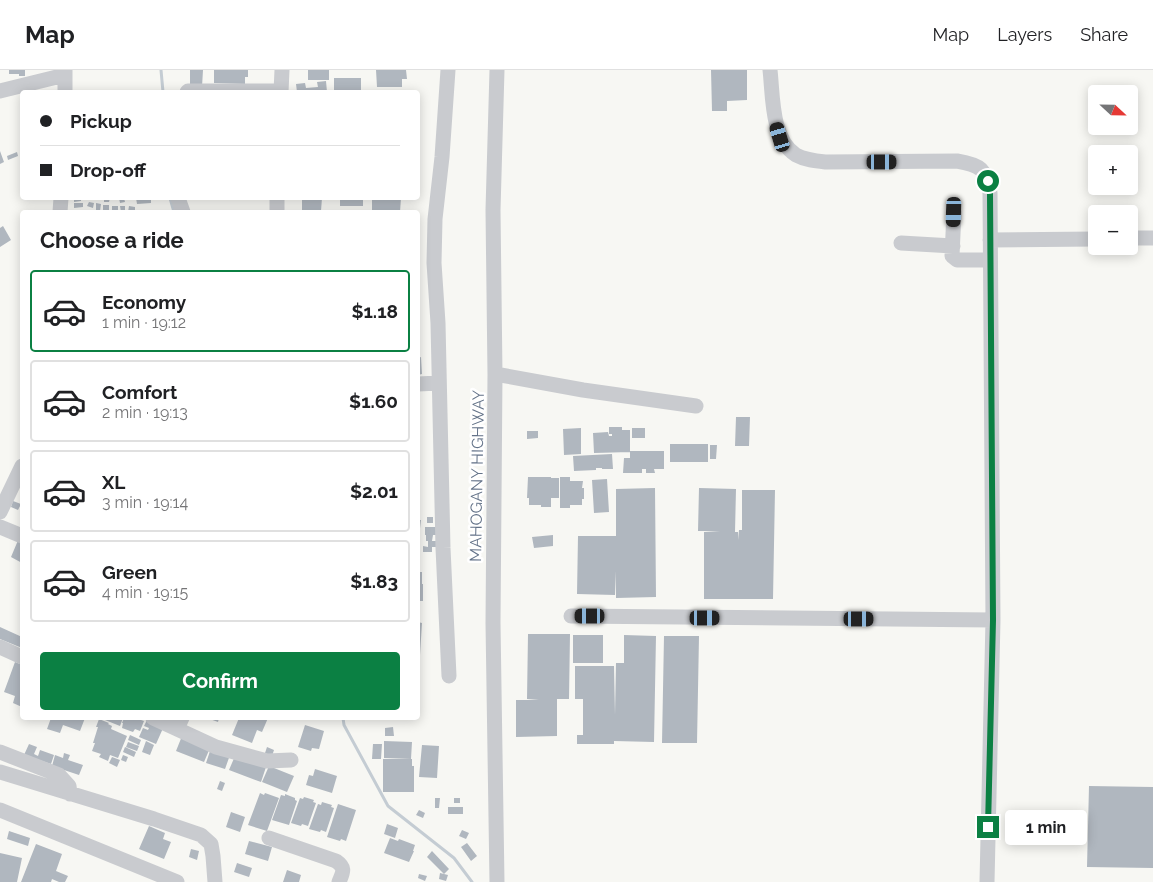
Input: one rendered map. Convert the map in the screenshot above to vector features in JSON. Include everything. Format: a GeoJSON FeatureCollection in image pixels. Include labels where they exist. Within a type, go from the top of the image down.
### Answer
{"type":"FeatureCollection","features":[{"type":"Feature","properties":{"kind":"street"},"geometry":{"type":"LineString","coordinates":[[281,90],[282,70]]}},
{"type":"Feature","properties":{"kind":"street"},"geometry":{"type":"LineString","coordinates":[[448,70],[442,157],[435,219],[434,263],[438,323],[443,548],[449,676]]}},
{"type":"Feature","properties":{"kind":"street","name":"MAHOGANY HIGHWAY"},"geometry":{"type":"LineString","coordinates":[[497,70],[493,210],[495,374],[493,623],[497,882]]}},
{"type":"Feature","properties":{"kind":"street"},"geometry":{"type":"LineString","coordinates":[[770,70],[774,117],[780,137],[785,146],[796,154],[809,160],[826,162],[957,161],[970,163],[979,168],[985,174],[988,181],[990,194],[993,620],[987,882]]}},
{"type":"Feature","properties":{"kind":"street"},"geometry":{"type":"LineString","coordinates":[[0,92],[65,72],[65,90]]}},
{"type":"Feature","properties":{"kind":"street"},"geometry":{"type":"LineString","coordinates":[[954,212],[952,256],[957,260],[990,260]]}},
{"type":"Feature","properties":{"kind":"street"},"geometry":{"type":"LineString","coordinates":[[1138,238],[1153,238]]}},
{"type":"Feature","properties":{"kind":"street"},"geometry":{"type":"LineString","coordinates":[[990,240],[1088,239]]}},
{"type":"Feature","properties":{"kind":"street"},"geometry":{"type":"LineString","coordinates":[[901,243],[953,246]]}},
{"type":"Feature","properties":{"kind":"street"},"geometry":{"type":"LineString","coordinates":[[495,374],[583,390],[696,406]]}},
{"type":"Feature","properties":{"kind":"street"},"geometry":{"type":"LineString","coordinates":[[420,384],[439,383]]}},
{"type":"Feature","properties":{"kind":"street"},"geometry":{"type":"LineString","coordinates":[[0,512],[20,470]]}},
{"type":"Feature","properties":{"kind":"street"},"geometry":{"type":"LineString","coordinates":[[0,527],[20,535]]}},
{"type":"Feature","properties":{"kind":"street"},"geometry":{"type":"LineString","coordinates":[[571,616],[993,620]]}},
{"type":"Feature","properties":{"kind":"street"},"geometry":{"type":"LineString","coordinates":[[0,647],[20,656]]}},
{"type":"Feature","properties":{"kind":"street"},"geometry":{"type":"LineString","coordinates":[[163,720],[179,723],[216,747],[267,761],[291,760]]}},
{"type":"Feature","properties":{"kind":"street"},"geometry":{"type":"LineString","coordinates":[[0,752],[60,775],[69,786],[70,794]]}},
{"type":"Feature","properties":{"kind":"street"},"geometry":{"type":"LineString","coordinates":[[0,772],[200,835],[211,844],[215,882]]}},
{"type":"Feature","properties":{"kind":"street"},"geometry":{"type":"LineString","coordinates":[[0,810],[177,882]]}},
{"type":"Feature","properties":{"kind":"street"},"geometry":{"type":"LineString","coordinates":[[269,838],[336,861],[343,868],[339,882]]}},
{"type":"Feature","properties":{"kind":"building"},"geometry":{"type":"Polygon","coordinates":[[[9,70],[25,70],[25,76],[9,74],[9,70]]]}},
{"type":"Feature","properties":{"kind":"building"},"geometry":{"type":"Polygon","coordinates":[[[190,70],[203,70],[202,87],[190,86],[190,70]]]}},
{"type":"Feature","properties":{"kind":"building"},"geometry":{"type":"Polygon","coordinates":[[[214,70],[248,70],[248,77],[245,77],[245,84],[214,83],[214,70]]]}},
{"type":"Feature","properties":{"kind":"building"},"geometry":{"type":"Polygon","coordinates":[[[308,70],[329,70],[329,80],[308,80],[308,70]]]}},
{"type":"Feature","properties":{"kind":"building"},"geometry":{"type":"Polygon","coordinates":[[[376,70],[406,70],[407,79],[402,79],[402,87],[377,87],[376,70]]]}},
{"type":"Feature","properties":{"kind":"building"},"geometry":{"type":"Polygon","coordinates":[[[711,70],[747,70],[747,100],[727,101],[727,111],[712,111],[711,70]]]}},
{"type":"Feature","properties":{"kind":"building"},"geometry":{"type":"Polygon","coordinates":[[[334,78],[361,78],[361,90],[334,90],[334,78]]]}},
{"type":"Feature","properties":{"kind":"building"},"geometry":{"type":"Polygon","coordinates":[[[326,81],[327,90],[297,90],[296,84],[305,83],[306,88],[318,87],[317,82],[326,81]]]}},
{"type":"Feature","properties":{"kind":"building"},"geometry":{"type":"Polygon","coordinates":[[[0,151],[4,162],[0,164],[0,151]]]}},
{"type":"Feature","properties":{"kind":"building"},"geometry":{"type":"Polygon","coordinates":[[[17,152],[18,156],[8,160],[7,156],[17,152]]]}},
{"type":"Feature","properties":{"kind":"building"},"geometry":{"type":"Polygon","coordinates":[[[136,200],[151,200],[151,203],[137,204],[136,200]]]}},
{"type":"Feature","properties":{"kind":"building"},"geometry":{"type":"Polygon","coordinates":[[[302,200],[322,200],[321,210],[302,210],[302,200]]]}},
{"type":"Feature","properties":{"kind":"building"},"geometry":{"type":"Polygon","coordinates":[[[340,200],[363,200],[363,206],[340,206],[340,200]]]}},
{"type":"Feature","properties":{"kind":"building"},"geometry":{"type":"Polygon","coordinates":[[[372,200],[401,200],[400,210],[372,210],[372,200]]]}},
{"type":"Feature","properties":{"kind":"building"},"geometry":{"type":"Polygon","coordinates":[[[89,202],[94,203],[93,208],[87,206],[89,202]]]}},
{"type":"Feature","properties":{"kind":"building"},"geometry":{"type":"Polygon","coordinates":[[[74,203],[83,203],[83,207],[74,208],[74,203]]]}},
{"type":"Feature","properties":{"kind":"building"},"geometry":{"type":"Polygon","coordinates":[[[96,203],[101,204],[100,210],[96,210],[96,203]]]}},
{"type":"Feature","properties":{"kind":"building"},"geometry":{"type":"Polygon","coordinates":[[[103,205],[109,205],[109,210],[103,210],[103,205]]]}},
{"type":"Feature","properties":{"kind":"building"},"geometry":{"type":"Polygon","coordinates":[[[112,206],[118,206],[118,210],[112,210],[112,206]]]}},
{"type":"Feature","properties":{"kind":"building"},"geometry":{"type":"Polygon","coordinates":[[[120,206],[125,206],[125,210],[121,210],[120,206]]]}},
{"type":"Feature","properties":{"kind":"building"},"geometry":{"type":"Polygon","coordinates":[[[129,206],[135,207],[135,210],[128,210],[129,206]]]}},
{"type":"Feature","properties":{"kind":"building"},"geometry":{"type":"Polygon","coordinates":[[[3,226],[11,240],[0,247],[0,228],[3,226]]]}},
{"type":"Feature","properties":{"kind":"building"},"geometry":{"type":"Polygon","coordinates":[[[420,357],[422,374],[420,374],[420,357]]]}},
{"type":"Feature","properties":{"kind":"building"},"geometry":{"type":"Polygon","coordinates":[[[736,417],[750,417],[749,446],[735,446],[736,417]]]}},
{"type":"Feature","properties":{"kind":"building"},"geometry":{"type":"Polygon","coordinates":[[[609,427],[622,427],[622,430],[630,430],[630,452],[594,453],[593,433],[608,432],[609,436],[612,436],[612,434],[609,434],[609,427]]]}},
{"type":"Feature","properties":{"kind":"building"},"geometry":{"type":"Polygon","coordinates":[[[581,428],[581,454],[564,455],[563,429],[581,428]]]}},
{"type":"Feature","properties":{"kind":"building"},"geometry":{"type":"Polygon","coordinates":[[[632,428],[645,428],[645,438],[632,438],[632,428]]]}},
{"type":"Feature","properties":{"kind":"building"},"geometry":{"type":"Polygon","coordinates":[[[527,431],[538,431],[538,438],[527,439],[527,431]]]}},
{"type":"Feature","properties":{"kind":"building"},"geometry":{"type":"Polygon","coordinates":[[[670,444],[708,444],[708,462],[670,462],[670,444]]]}},
{"type":"Feature","properties":{"kind":"building"},"geometry":{"type":"Polygon","coordinates":[[[710,445],[717,445],[716,459],[710,459],[710,445]]]}},
{"type":"Feature","properties":{"kind":"building"},"geometry":{"type":"Polygon","coordinates":[[[630,451],[664,451],[664,469],[654,469],[655,473],[646,473],[646,469],[642,469],[642,473],[623,473],[624,458],[630,458],[630,451]]]}},
{"type":"Feature","properties":{"kind":"building"},"geometry":{"type":"Polygon","coordinates":[[[612,454],[613,469],[596,468],[596,470],[574,471],[573,456],[612,454]]]}},
{"type":"Feature","properties":{"kind":"building"},"geometry":{"type":"Polygon","coordinates":[[[528,477],[559,478],[559,498],[551,498],[551,507],[529,505],[529,498],[527,498],[528,477]]]}},
{"type":"Feature","properties":{"kind":"building"},"geometry":{"type":"Polygon","coordinates":[[[560,477],[570,477],[570,481],[583,481],[584,499],[582,499],[582,505],[570,505],[570,508],[560,508],[560,477]]]}},
{"type":"Feature","properties":{"kind":"building"},"geometry":{"type":"Polygon","coordinates":[[[607,479],[609,512],[594,513],[592,480],[607,479]]]}},
{"type":"Feature","properties":{"kind":"building"},"geometry":{"type":"Polygon","coordinates":[[[655,488],[656,597],[616,598],[616,571],[615,595],[577,594],[578,536],[616,536],[616,489],[655,488]]]}},
{"type":"Feature","properties":{"kind":"building"},"geometry":{"type":"Polygon","coordinates":[[[699,488],[736,489],[735,532],[738,532],[738,540],[739,530],[742,530],[742,490],[775,490],[773,599],[704,599],[704,532],[720,531],[698,531],[699,488]]]}},
{"type":"Feature","properties":{"kind":"building"},"geometry":{"type":"Polygon","coordinates":[[[13,501],[20,504],[18,510],[11,507],[13,501]]]}},
{"type":"Feature","properties":{"kind":"building"},"geometry":{"type":"Polygon","coordinates":[[[427,517],[433,517],[433,523],[427,523],[427,517]]]}},
{"type":"Feature","properties":{"kind":"building"},"geometry":{"type":"Polygon","coordinates":[[[425,527],[436,527],[436,535],[433,535],[432,541],[437,541],[437,547],[432,547],[432,552],[423,552],[423,546],[428,547],[425,527]]]}},
{"type":"Feature","properties":{"kind":"building"},"geometry":{"type":"Polygon","coordinates":[[[553,535],[553,546],[534,548],[532,537],[553,535]]]}},
{"type":"Feature","properties":{"kind":"building"},"geometry":{"type":"Polygon","coordinates":[[[19,538],[20,538],[20,562],[11,557],[19,538]]]}},
{"type":"Feature","properties":{"kind":"building"},"geometry":{"type":"Polygon","coordinates":[[[420,572],[422,572],[423,601],[420,601],[420,572]]]}},
{"type":"Feature","properties":{"kind":"building"},"geometry":{"type":"Polygon","coordinates":[[[420,622],[422,623],[420,655],[420,622]]]}},
{"type":"Feature","properties":{"kind":"building"},"geometry":{"type":"Polygon","coordinates":[[[0,627],[20,636],[20,647],[0,639],[0,627]]]}},
{"type":"Feature","properties":{"kind":"building"},"geometry":{"type":"Polygon","coordinates":[[[528,634],[570,634],[569,699],[557,699],[557,736],[516,737],[516,700],[539,700],[527,699],[528,634]]]}},
{"type":"Feature","properties":{"kind":"building"},"geometry":{"type":"Polygon","coordinates":[[[573,635],[603,635],[603,663],[573,663],[573,635]]]}},
{"type":"Feature","properties":{"kind":"building"},"geometry":{"type":"Polygon","coordinates":[[[624,635],[656,636],[654,742],[614,741],[614,744],[577,744],[577,735],[583,735],[583,699],[575,699],[575,666],[614,666],[615,715],[616,663],[624,663],[624,635]]]}},
{"type":"Feature","properties":{"kind":"building"},"geometry":{"type":"Polygon","coordinates":[[[664,636],[699,636],[697,743],[662,743],[664,636]]]}},
{"type":"Feature","properties":{"kind":"building"},"geometry":{"type":"Polygon","coordinates":[[[15,662],[20,664],[20,706],[13,703],[15,696],[4,692],[15,662]]]}},
{"type":"Feature","properties":{"kind":"building"},"geometry":{"type":"Polygon","coordinates":[[[50,720],[84,720],[80,731],[63,725],[60,733],[47,729],[50,720]]]}},
{"type":"Feature","properties":{"kind":"building"},"geometry":{"type":"Polygon","coordinates":[[[99,720],[102,720],[109,723],[112,726],[111,729],[127,736],[118,758],[110,755],[108,761],[99,757],[101,754],[92,751],[98,727],[96,727],[99,720]]]}},
{"type":"Feature","properties":{"kind":"building"},"geometry":{"type":"Polygon","coordinates":[[[105,720],[122,720],[120,726],[105,720]]]}},
{"type":"Feature","properties":{"kind":"building"},"geometry":{"type":"Polygon","coordinates":[[[123,720],[144,721],[140,731],[135,729],[133,732],[122,728],[123,720]]]}},
{"type":"Feature","properties":{"kind":"building"},"geometry":{"type":"Polygon","coordinates":[[[147,720],[152,720],[164,726],[156,744],[139,737],[143,728],[148,730],[149,728],[144,726],[147,720]]]}},
{"type":"Feature","properties":{"kind":"building"},"geometry":{"type":"Polygon","coordinates":[[[238,720],[267,720],[262,732],[257,730],[252,743],[232,735],[238,720]]]}},
{"type":"Feature","properties":{"kind":"building"},"geometry":{"type":"Polygon","coordinates":[[[305,725],[324,731],[319,749],[312,748],[311,751],[298,747],[305,725]]]}},
{"type":"Feature","properties":{"kind":"building"},"geometry":{"type":"Polygon","coordinates":[[[393,727],[394,736],[385,736],[385,728],[393,727]]]}},
{"type":"Feature","properties":{"kind":"building"},"geometry":{"type":"Polygon","coordinates":[[[130,735],[141,740],[139,745],[128,740],[130,735]]]}},
{"type":"Feature","properties":{"kind":"building"},"geometry":{"type":"Polygon","coordinates":[[[182,736],[210,748],[204,762],[176,751],[182,736]]]}},
{"type":"Feature","properties":{"kind":"building"},"geometry":{"type":"Polygon","coordinates":[[[146,741],[154,745],[150,755],[142,752],[146,741]]]}},
{"type":"Feature","properties":{"kind":"building"},"geometry":{"type":"Polygon","coordinates":[[[384,741],[412,742],[411,759],[384,758],[384,741]]]}},
{"type":"Feature","properties":{"kind":"building"},"geometry":{"type":"Polygon","coordinates":[[[128,742],[139,746],[137,751],[126,747],[128,742]]]}},
{"type":"Feature","properties":{"kind":"building"},"geometry":{"type":"Polygon","coordinates":[[[29,744],[37,747],[34,754],[38,756],[40,750],[54,755],[51,764],[24,755],[29,744]]]}},
{"type":"Feature","properties":{"kind":"building"},"geometry":{"type":"Polygon","coordinates":[[[373,744],[382,744],[381,759],[372,759],[373,744]]]}},
{"type":"Feature","properties":{"kind":"building"},"geometry":{"type":"Polygon","coordinates":[[[422,745],[439,746],[437,778],[419,777],[422,745]]]}},
{"type":"Feature","properties":{"kind":"building"},"geometry":{"type":"Polygon","coordinates":[[[125,747],[136,752],[134,757],[123,752],[125,747]]]}},
{"type":"Feature","properties":{"kind":"building"},"geometry":{"type":"Polygon","coordinates":[[[267,747],[274,750],[271,759],[264,756],[267,747]]]}},
{"type":"Feature","properties":{"kind":"building"},"geometry":{"type":"Polygon","coordinates":[[[211,748],[230,755],[225,769],[206,763],[211,748]]]}},
{"type":"Feature","properties":{"kind":"building"},"geometry":{"type":"Polygon","coordinates":[[[64,753],[70,755],[68,760],[83,765],[79,775],[52,766],[55,755],[63,758],[64,753]]]}},
{"type":"Feature","properties":{"kind":"building"},"geometry":{"type":"Polygon","coordinates":[[[123,755],[128,757],[126,762],[121,760],[123,755]]]}},
{"type":"Feature","properties":{"kind":"building"},"geometry":{"type":"Polygon","coordinates":[[[235,756],[266,767],[261,782],[229,770],[235,756]]]}},
{"type":"Feature","properties":{"kind":"building"},"geometry":{"type":"Polygon","coordinates":[[[112,757],[120,760],[117,767],[109,763],[112,757]]]}},
{"type":"Feature","properties":{"kind":"building"},"geometry":{"type":"Polygon","coordinates":[[[383,759],[412,759],[412,766],[414,766],[414,792],[383,792],[383,759]]]}},
{"type":"Feature","properties":{"kind":"building"},"geometry":{"type":"Polygon","coordinates":[[[269,766],[294,776],[287,792],[262,782],[269,766]]]}},
{"type":"Feature","properties":{"kind":"building"},"geometry":{"type":"Polygon","coordinates":[[[315,769],[337,776],[332,793],[306,785],[309,775],[313,776],[315,769]]]}},
{"type":"Feature","properties":{"kind":"building"},"geometry":{"type":"Polygon","coordinates":[[[220,781],[225,783],[222,791],[217,789],[220,781]]]}},
{"type":"Feature","properties":{"kind":"building"},"geometry":{"type":"Polygon","coordinates":[[[1089,786],[1153,787],[1153,868],[1087,867],[1089,786]]]}},
{"type":"Feature","properties":{"kind":"building"},"geometry":{"type":"Polygon","coordinates":[[[260,793],[279,798],[267,831],[248,825],[260,793]]]}},
{"type":"Feature","properties":{"kind":"building"},"geometry":{"type":"Polygon","coordinates":[[[285,794],[295,798],[297,801],[289,825],[272,820],[281,795],[285,796],[285,794]]]}},
{"type":"Feature","properties":{"kind":"building"},"geometry":{"type":"Polygon","coordinates":[[[304,797],[314,800],[313,802],[316,803],[308,826],[291,823],[300,798],[303,799],[304,797]]]}},
{"type":"Feature","properties":{"kind":"building"},"geometry":{"type":"Polygon","coordinates":[[[435,798],[440,798],[439,808],[435,808],[435,798]]]}},
{"type":"Feature","properties":{"kind":"building"},"geometry":{"type":"Polygon","coordinates":[[[454,798],[460,798],[460,803],[454,803],[454,798]]]}},
{"type":"Feature","properties":{"kind":"building"},"geometry":{"type":"Polygon","coordinates":[[[322,802],[332,805],[331,807],[334,808],[326,832],[309,829],[318,804],[321,805],[322,802]]]}},
{"type":"Feature","properties":{"kind":"building"},"geometry":{"type":"Polygon","coordinates":[[[338,804],[356,810],[346,841],[327,837],[338,804]]]}},
{"type":"Feature","properties":{"kind":"building"},"geometry":{"type":"Polygon","coordinates":[[[448,807],[463,807],[463,814],[448,814],[448,807]]]}},
{"type":"Feature","properties":{"kind":"building"},"geometry":{"type":"Polygon","coordinates":[[[419,810],[425,813],[423,818],[416,815],[419,810]]]}},
{"type":"Feature","properties":{"kind":"building"},"geometry":{"type":"Polygon","coordinates":[[[231,812],[245,817],[240,832],[226,827],[231,812]]]}},
{"type":"Feature","properties":{"kind":"building"},"geometry":{"type":"Polygon","coordinates":[[[387,824],[398,828],[395,838],[384,834],[387,824]]]}},
{"type":"Feature","properties":{"kind":"building"},"geometry":{"type":"Polygon","coordinates":[[[149,826],[165,833],[163,839],[171,842],[164,859],[139,849],[149,826]]]}},
{"type":"Feature","properties":{"kind":"building"},"geometry":{"type":"Polygon","coordinates":[[[462,830],[469,833],[466,839],[459,836],[462,830]]]}},
{"type":"Feature","properties":{"kind":"building"},"geometry":{"type":"Polygon","coordinates":[[[9,831],[30,838],[28,846],[7,839],[9,831]]]}},
{"type":"Feature","properties":{"kind":"building"},"geometry":{"type":"Polygon","coordinates":[[[390,838],[415,845],[409,862],[384,853],[390,838]]]}},
{"type":"Feature","properties":{"kind":"building"},"geometry":{"type":"Polygon","coordinates":[[[249,841],[272,847],[268,861],[245,854],[249,841]]]}},
{"type":"Feature","properties":{"kind":"building"},"geometry":{"type":"Polygon","coordinates":[[[467,843],[477,856],[471,861],[461,847],[467,843]]]}},
{"type":"Feature","properties":{"kind":"building"},"geometry":{"type":"Polygon","coordinates":[[[36,844],[62,854],[56,871],[68,876],[65,882],[52,879],[51,882],[21,882],[36,844]]]}},
{"type":"Feature","properties":{"kind":"building"},"geometry":{"type":"Polygon","coordinates":[[[191,849],[199,851],[197,860],[189,857],[191,849]]]}},
{"type":"Feature","properties":{"kind":"building"},"geometry":{"type":"Polygon","coordinates":[[[432,851],[449,869],[444,874],[427,857],[432,851]]]}},
{"type":"Feature","properties":{"kind":"building"},"geometry":{"type":"Polygon","coordinates":[[[0,853],[22,858],[17,882],[0,882],[0,853]]]}},
{"type":"Feature","properties":{"kind":"building"},"geometry":{"type":"Polygon","coordinates":[[[237,863],[252,868],[249,877],[234,872],[237,863]]]}},
{"type":"Feature","properties":{"kind":"building"},"geometry":{"type":"Polygon","coordinates":[[[287,870],[301,875],[299,882],[283,882],[287,870]]]}},
{"type":"Feature","properties":{"kind":"building"},"geometry":{"type":"Polygon","coordinates":[[[440,873],[448,875],[446,881],[439,879],[440,873]]]}},
{"type":"Feature","properties":{"kind":"building"},"geometry":{"type":"Polygon","coordinates":[[[419,874],[427,876],[425,881],[418,878],[419,874]]]}},
{"type":"Feature","properties":{"kind":"waterway"},"geometry":{"type":"LineString","coordinates":[[161,70],[163,90]]}},
{"type":"Feature","properties":{"kind":"waterway"},"geometry":{"type":"LineString","coordinates":[[171,200],[173,210]]}},
{"type":"Feature","properties":{"kind":"waterway"},"geometry":{"type":"LineString","coordinates":[[343,720],[344,725],[388,806],[454,858],[472,882]]}},
{"type":"Feature","properties":{"kind":"route"},"geometry":{"type":"LineString","coordinates":[[988,181],[990,194],[993,620],[988,827]]}}]}
